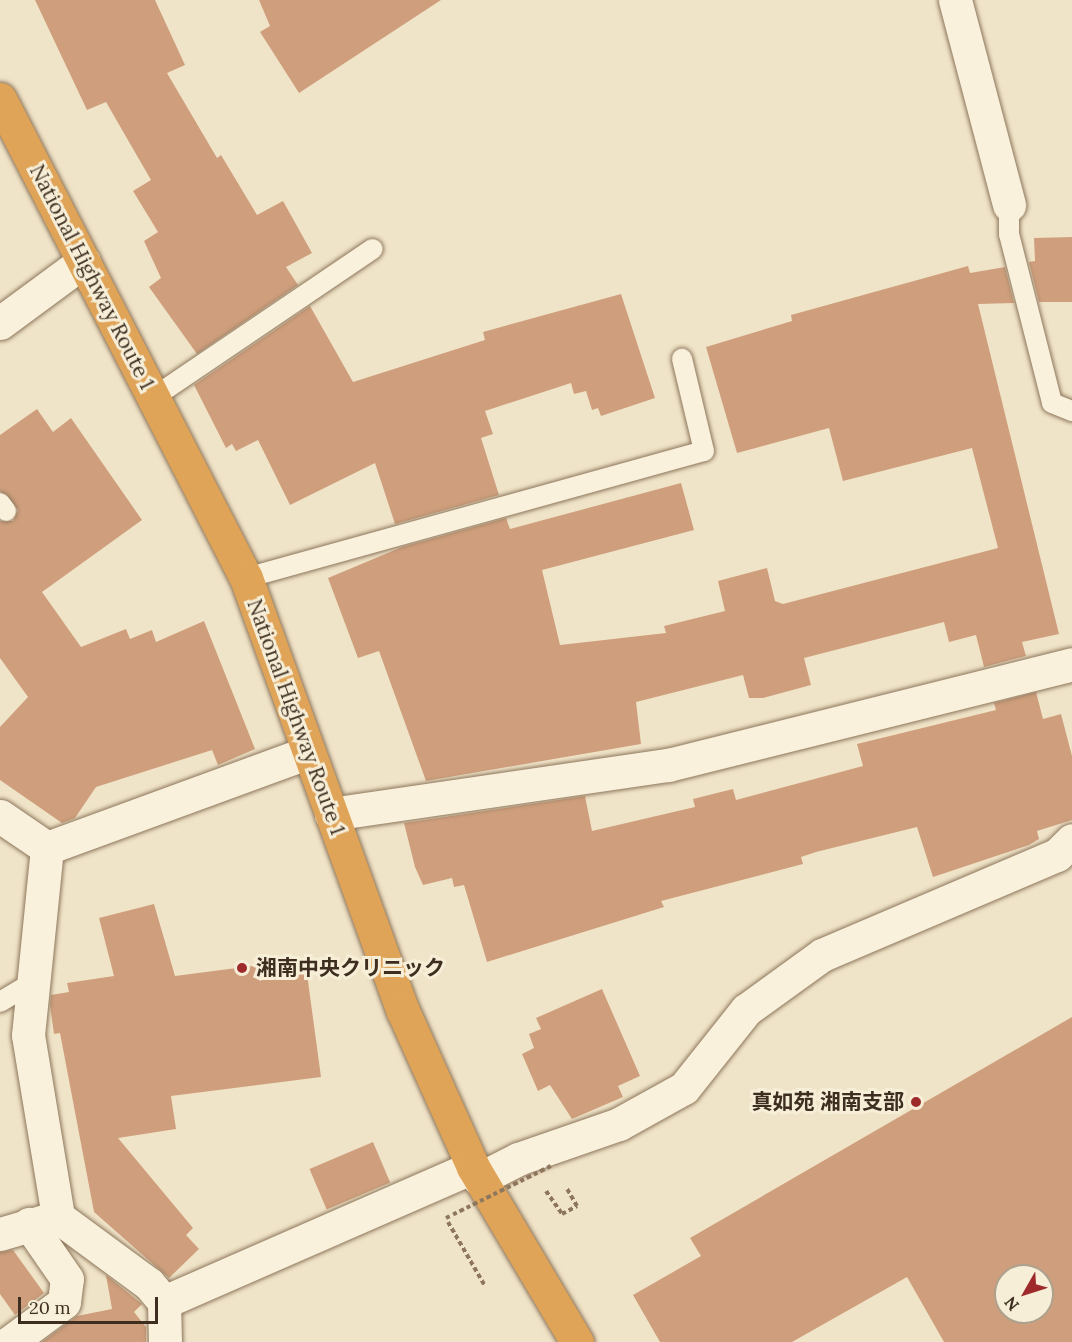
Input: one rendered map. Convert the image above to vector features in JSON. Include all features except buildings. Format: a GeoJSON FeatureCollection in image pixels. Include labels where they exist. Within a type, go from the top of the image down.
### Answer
{"type":"FeatureCollection","features":[{"type":"Feature","properties":{"kind":"highway","name":"National Highway Route 1"},"geometry":{"type":"LineString","coordinates":[[0,99],[246,578],[403,1011],[476,1173],[576,1342]]}},
{"type":"Feature","properties":{"kind":"street"},"geometry":{"type":"LineString","coordinates":[[955,0],[1009,205]]}},
{"type":"Feature","properties":{"kind":"street"},"geometry":{"type":"LineString","coordinates":[[0,323],[84,261]]}},
{"type":"Feature","properties":{"kind":"street"},"geometry":{"type":"LineString","coordinates":[[331,814],[668,765],[1072,664]]}},
{"type":"Feature","properties":{"kind":"street"},"geometry":{"type":"LineString","coordinates":[[47,848],[308,753]]}},
{"type":"Feature","properties":{"kind":"street"},"geometry":{"type":"LineString","coordinates":[[0,816],[47,848]]}},
{"type":"Feature","properties":{"kind":"street"},"geometry":{"type":"LineString","coordinates":[[164,1302],[476,1173],[619,1124],[684,1088],[746,1010],[822,955],[1057,855],[1072,840]]}},
{"type":"Feature","properties":{"kind":"street"},"geometry":{"type":"LineString","coordinates":[[10,1342],[64,1302],[67,1279],[29,1225],[28,1035],[47,848]]}},
{"type":"Feature","properties":{"kind":"street"},"geometry":{"type":"LineString","coordinates":[[29,1225],[149,1284],[164,1302],[165,1342]]}},
{"type":"Feature","properties":{"kind":"lane"},"geometry":{"type":"LineString","coordinates":[[1009,205],[1009,234],[1052,403],[1072,411]]}},
{"type":"Feature","properties":{"kind":"lane"},"geometry":{"type":"LineString","coordinates":[[154,397],[373,249]]}},
{"type":"Feature","properties":{"kind":"lane"},"geometry":{"type":"LineString","coordinates":[[246,578],[704,451],[682,359]]}},
{"type":"Feature","properties":{"kind":"lane"},"geometry":{"type":"LineString","coordinates":[[0,1002],[32,983]]}},
{"type":"Feature","properties":{"kind":"path"},"geometry":{"type":"LineString","coordinates":[[485,1286],[446,1218],[553,1165],[577,1206],[562,1214],[543,1186]]}},
{"type":"Feature","properties":{"kind":"place","name":"湘南中央クリニック"},"geometry":{"type":"Point","coordinates":[242,968]}},
{"type":"Feature","properties":{"kind":"place","name":"真如苑 湘南支部"},"geometry":{"type":"Point","coordinates":[916,1102]}}]}
